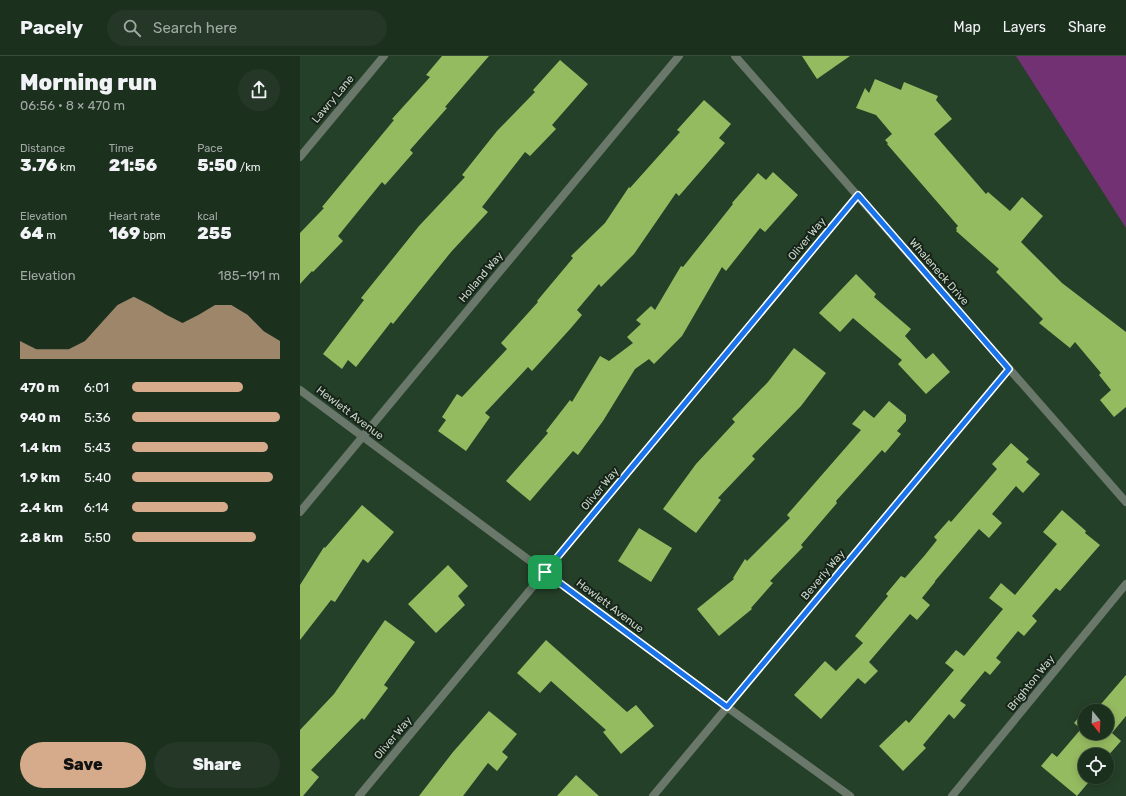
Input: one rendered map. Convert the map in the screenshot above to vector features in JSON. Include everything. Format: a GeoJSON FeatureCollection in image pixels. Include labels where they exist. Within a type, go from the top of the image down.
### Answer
{"type":"FeatureCollection","features":[{"type":"Feature","properties":{"kind":"street","name":"Lawry Lane"},"geometry":{"type":"LineString","coordinates":[[300,156],[384,56]]}},
{"type":"Feature","properties":{"kind":"street","name":"Holland Way"},"geometry":{"type":"LineString","coordinates":[[300,512],[679,56]]}},
{"type":"Feature","properties":{"kind":"street","name":"Whaleneck Drive"},"geometry":{"type":"LineString","coordinates":[[735,56],[1126,502]]}},
{"type":"Feature","properties":{"kind":"street","name":"Oliver Way"},"geometry":{"type":"LineString","coordinates":[[359,796],[858,195]]}},
{"type":"Feature","properties":{"kind":"street","name":"Beverly Way"},"geometry":{"type":"LineString","coordinates":[[653,796],[1009,369]]}},
{"type":"Feature","properties":{"kind":"street","name":"Hewlett Avenue"},"geometry":{"type":"LineString","coordinates":[[300,390],[727,707],[850,796]]}},
{"type":"Feature","properties":{"kind":"street","name":"Brighton Way"},"geometry":{"type":"LineString","coordinates":[[952,796],[1126,584]]}},
{"type":"Feature","properties":{"kind":"shaded area"},"geometry":{"type":"Polygon","coordinates":[[[1016,56],[1126,56],[1126,228],[1016,56]]]}},
{"type":"Feature","properties":{"kind":"building"},"geometry":{"type":"Polygon","coordinates":[[[442,56],[489,56],[445,107],[447,108],[410,150],[413,153],[385,185],[382,182],[338,236],[343,241],[300,284],[300,233],[324,208],[322,207],[394,120],[392,119],[430,77],[426,75],[442,56]]]}},
{"type":"Feature","properties":{"kind":"building"},"geometry":{"type":"Polygon","coordinates":[[[802,56],[850,56],[817,79],[802,56]]]}},
{"type":"Feature","properties":{"kind":"building"},"geometry":{"type":"Polygon","coordinates":[[[560,60],[588,84],[552,125],[556,129],[530,156],[525,152],[482,207],[488,212],[451,252],[393,324],[391,322],[356,367],[348,360],[342,369],[323,354],[364,300],[361,298],[419,226],[465,177],[462,175],[497,131],[535,92],[533,90],[560,60]]]}},
{"type":"Feature","properties":{"kind":"building"},"geometry":{"type":"Polygon","coordinates":[[[875,79],[901,90],[904,82],[938,96],[936,100],[952,119],[934,134],[986,194],[988,192],[1010,211],[1022,197],[1043,216],[1021,242],[1062,283],[1126,332],[1126,407],[1114,417],[1100,400],[1111,390],[1099,375],[1101,373],[1075,342],[1070,348],[1039,323],[1043,319],[996,272],[999,269],[956,231],[958,226],[887,144],[888,143],[885,140],[892,134],[876,115],[856,108],[865,88],[869,93],[875,79]]]}},
{"type":"Feature","properties":{"kind":"building"},"geometry":{"type":"Polygon","coordinates":[[[704,100],[731,124],[719,138],[725,143],[679,196],[676,193],[634,254],[601,287],[599,284],[577,310],[582,315],[571,328],[532,371],[528,367],[485,413],[490,417],[466,451],[438,431],[446,420],[442,417],[457,394],[462,397],[507,349],[501,343],[538,302],[537,301],[573,258],[571,256],[605,223],[629,187],[630,188],[680,132],[677,130],[704,100]]]}},
{"type":"Feature","properties":{"kind":"building"},"geometry":{"type":"Polygon","coordinates":[[[773,172],[798,195],[765,232],[760,228],[726,271],[722,267],[682,336],[654,364],[649,359],[635,369],[603,421],[578,455],[573,451],[530,501],[506,481],[548,433],[546,431],[570,400],[572,402],[600,356],[609,361],[633,343],[627,337],[641,324],[636,320],[651,306],[655,310],[681,266],[683,267],[733,204],[732,203],[758,173],[766,180],[773,172]]]}},
{"type":"Feature","properties":{"kind":"building"},"geometry":{"type":"Polygon","coordinates":[[[856,274],[876,294],[874,297],[911,329],[905,336],[926,359],[933,353],[950,372],[926,394],[898,364],[902,360],[853,318],[840,332],[819,313],[856,274]]]}},
{"type":"Feature","properties":{"kind":"building"},"geometry":{"type":"Polygon","coordinates":[[[794,348],[826,373],[801,406],[752,456],[755,459],[718,498],[721,500],[696,533],[663,509],[696,464],[735,422],[732,419],[768,382],[794,348]]]}},
{"type":"Feature","properties":{"kind":"building"},"geometry":{"type":"Polygon","coordinates":[[[889,401],[906,415],[906,421],[897,431],[901,434],[885,453],[882,450],[836,501],[837,503],[801,545],[803,547],[770,581],[773,583],[751,608],[752,609],[719,636],[697,609],[734,579],[733,578],[745,559],[747,561],[790,518],[787,515],[861,430],[852,424],[864,410],[874,418],[889,401]]]}},
{"type":"Feature","properties":{"kind":"building"},"geometry":{"type":"Polygon","coordinates":[[[1011,443],[1029,459],[1026,462],[1040,474],[1023,493],[1016,486],[992,514],[1002,523],[989,538],[979,529],[935,581],[922,598],[930,605],[917,620],[910,614],[869,662],[878,671],[865,684],[858,678],[821,719],[794,695],[825,661],[836,671],[863,643],[855,636],[888,596],[886,594],[901,576],[905,578],[937,540],[934,537],[949,520],[951,522],[997,469],[992,464],[1011,443]]]}},
{"type":"Feature","properties":{"kind":"building"},"geometry":{"type":"Polygon","coordinates":[[[362,505],[394,532],[368,563],[363,559],[335,602],[331,600],[300,640],[300,585],[324,547],[325,548],[362,505]]]}},
{"type":"Feature","properties":{"kind":"building"},"geometry":{"type":"Polygon","coordinates":[[[1062,510],[1086,531],[1085,533],[1100,545],[1060,591],[1056,588],[1032,616],[1037,621],[1024,636],[1018,631],[996,658],[1001,662],[990,675],[985,671],[960,701],[966,705],[954,719],[949,714],[923,745],[926,748],[903,771],[879,746],[906,720],[909,723],[954,670],[945,663],[956,650],[964,656],[1003,609],[989,598],[1001,583],[1015,595],[1057,544],[1043,532],[1062,510]]]}},
{"type":"Feature","properties":{"kind":"building"},"geometry":{"type":"Polygon","coordinates":[[[639,528],[672,548],[651,582],[618,561],[639,528]]]}},
{"type":"Feature","properties":{"kind":"building"},"geometry":{"type":"Polygon","coordinates":[[[448,565],[468,586],[458,596],[465,605],[436,633],[408,604],[448,565]]]}},
{"type":"Feature","properties":{"kind":"building"},"geometry":{"type":"Polygon","coordinates":[[[385,620],[415,642],[384,685],[388,688],[364,720],[362,718],[311,770],[319,777],[303,796],[300,796],[300,730],[334,694],[385,620]]]}},
{"type":"Feature","properties":{"kind":"building"},"geometry":{"type":"Polygon","coordinates":[[[546,640],[627,712],[636,705],[654,726],[621,754],[603,732],[606,730],[551,681],[540,693],[517,673],[546,640]]]}},
{"type":"Feature","properties":{"kind":"building"},"geometry":{"type":"Polygon","coordinates":[[[1126,675],[1126,716],[1114,731],[1114,704],[1101,704],[1126,675]]]}},
{"type":"Feature","properties":{"kind":"building"},"geometry":{"type":"Polygon","coordinates":[[[489,711],[517,734],[502,752],[508,757],[497,771],[488,763],[463,796],[419,796],[453,752],[489,711]]]}},
{"type":"Feature","properties":{"kind":"building"},"geometry":{"type":"Polygon","coordinates":[[[1078,718],[1078,726],[1074,723],[1078,718]]]}},
{"type":"Feature","properties":{"kind":"building"},"geometry":{"type":"Polygon","coordinates":[[[1078,732],[1078,740],[1114,740],[1114,735],[1121,741],[1114,749],[1078,748],[1078,784],[1087,784],[1077,796],[1041,766],[1052,753],[1057,757],[1078,732]]]}},
{"type":"Feature","properties":{"kind":"building"},"geometry":{"type":"Polygon","coordinates":[[[576,775],[599,796],[557,796],[576,775]]]}},
{"type":"Feature","properties":{"kind":"route"},"geometry":{"type":"LineString","coordinates":[[858,195],[1009,369],[727,707],[545,572],[858,195]]}}]}
